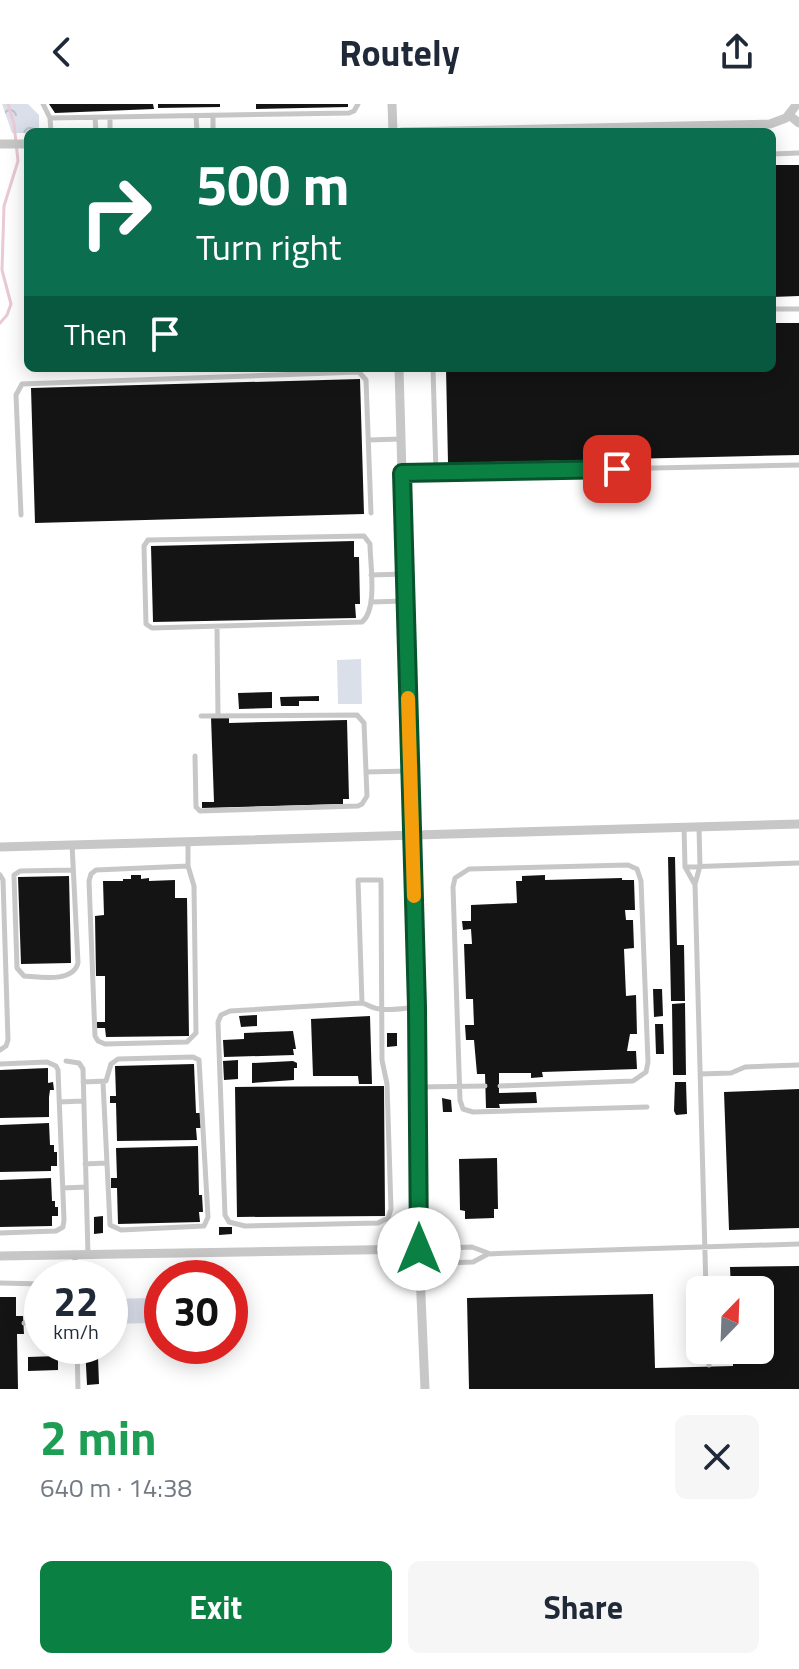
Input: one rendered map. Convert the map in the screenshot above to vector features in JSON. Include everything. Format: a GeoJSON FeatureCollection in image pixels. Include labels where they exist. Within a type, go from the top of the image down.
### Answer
{"type":"FeatureCollection","features":[{"type":"Feature","properties":{"kind":"street"},"geometry":{"type":"LineString","coordinates":[[392,104],[393,128]]}},
{"type":"Feature","properties":{"kind":"street"},"geometry":{"type":"LineString","coordinates":[[670,128],[770,124],[789,115],[797,104]]}},
{"type":"Feature","properties":{"kind":"street"},"geometry":{"type":"LineString","coordinates":[[789,115],[799,123]]}},
{"type":"Feature","properties":{"kind":"street"},"geometry":{"type":"LineString","coordinates":[[1,144],[24,144]]}},
{"type":"Feature","properties":{"kind":"street"},"geometry":{"type":"LineString","coordinates":[[399,372],[417,1007],[419,1264],[425,1389]]}},
{"type":"Feature","properties":{"kind":"street"},"geometry":{"type":"LineString","coordinates":[[0,847],[799,824]]}},
{"type":"Feature","properties":{"kind":"street"},"geometry":{"type":"LineString","coordinates":[[0,1256],[419,1249]]}},
{"type":"Feature","properties":{"kind":"lane"},"geometry":{"type":"LineString","coordinates":[[43,104],[51,128]]}},
{"type":"Feature","properties":{"kind":"lane"},"geometry":{"type":"LineString","coordinates":[[50,118],[349,113],[358,104]]}},
{"type":"Feature","properties":{"kind":"lane"},"geometry":{"type":"LineString","coordinates":[[213,115],[213,128]]}},
{"type":"Feature","properties":{"kind":"lane"},"geometry":{"type":"LineString","coordinates":[[196,116],[197,128]]}},
{"type":"Feature","properties":{"kind":"lane"},"geometry":{"type":"LineString","coordinates":[[95,117],[96,128]]}},
{"type":"Feature","properties":{"kind":"lane"},"geometry":{"type":"LineString","coordinates":[[110,117],[110,128]]}},
{"type":"Feature","properties":{"kind":"lane"},"geometry":{"type":"LineString","coordinates":[[776,154],[799,153]]}},
{"type":"Feature","properties":{"kind":"lane"},"geometry":{"type":"LineString","coordinates":[[776,309],[799,309]]}},
{"type":"Feature","properties":{"kind":"lane"},"geometry":{"type":"LineString","coordinates":[[21,515],[16,395],[22,384],[359,372],[366,380],[371,513]]}},
{"type":"Feature","properties":{"kind":"lane"},"geometry":{"type":"LineString","coordinates":[[433,372],[436,473]]}},
{"type":"Feature","properties":{"kind":"lane"},"geometry":{"type":"LineString","coordinates":[[368,440],[401,439]]}},
{"type":"Feature","properties":{"kind":"lane"},"geometry":{"type":"LineString","coordinates":[[402,473],[799,465]]}},
{"type":"Feature","properties":{"kind":"lane"},"geometry":{"type":"LineString","coordinates":[[360,535],[369,540],[372,602],[368,617],[357,623],[147,626],[146,542],[360,535]]}},
{"type":"Feature","properties":{"kind":"lane"},"geometry":{"type":"LineString","coordinates":[[371,575],[405,574]]}},
{"type":"Feature","properties":{"kind":"lane"},"geometry":{"type":"LineString","coordinates":[[372,602],[405,601]]}},
{"type":"Feature","properties":{"kind":"lane"},"geometry":{"type":"LineString","coordinates":[[217,627],[218,716]]}},
{"type":"Feature","properties":{"kind":"lane"},"geometry":{"type":"LineString","coordinates":[[195,756],[196,807],[202,811],[358,806],[367,796],[364,723],[357,715],[201,716]]}},
{"type":"Feature","properties":{"kind":"lane"},"geometry":{"type":"LineString","coordinates":[[366,772],[410,771]]}},
{"type":"Feature","properties":{"kind":"lane"},"geometry":{"type":"LineString","coordinates":[[684,827],[685,867],[695,884]]}},
{"type":"Feature","properties":{"kind":"lane"},"geometry":{"type":"LineString","coordinates":[[699,827],[700,866],[695,884],[706,1276]]}},
{"type":"Feature","properties":{"kind":"lane"},"geometry":{"type":"LineString","coordinates":[[188,841],[188,866],[194,886],[196,1033],[187,1042],[105,1044],[98,1041],[95,1036],[91,874],[96,870],[188,866]]}},
{"type":"Feature","properties":{"kind":"lane"},"geometry":{"type":"LineString","coordinates":[[72,844],[73,870],[76,969],[65,976],[24,976],[17,968],[14,875],[20,871],[73,870]]}},
{"type":"Feature","properties":{"kind":"lane"},"geometry":{"type":"LineString","coordinates":[[685,867],[799,863]]}},
{"type":"Feature","properties":{"kind":"lane"},"geometry":{"type":"LineString","coordinates":[[500,1086],[633,1081],[646,1072],[641,881],[635,867],[624,864],[469,869],[455,878],[460,1087],[462,1106],[473,1112],[647,1107]]}},
{"type":"Feature","properties":{"kind":"lane"},"geometry":{"type":"LineString","coordinates":[[0,875],[3,880],[8,1040],[0,1050]]}},
{"type":"Feature","properties":{"kind":"lane"},"geometry":{"type":"LineString","coordinates":[[362,1003],[358,880],[381,880],[384,1008],[382,1060],[387,1084],[391,1209],[388,1218],[381,1223],[363,1224],[245,1226],[229,1222],[225,1215],[218,1022],[221,1015],[230,1011],[362,1003],[384,1008],[417,1007]]}},
{"type":"Feature","properties":{"kind":"lane"},"geometry":{"type":"LineString","coordinates":[[83,1082],[103,1082],[109,1078],[113,1062],[118,1059],[195,1057],[199,1060],[206,1224],[199,1228],[116,1229],[109,1218],[103,1082]]}},
{"type":"Feature","properties":{"kind":"lane"},"geometry":{"type":"LineString","coordinates":[[66,1061],[82,1065],[88,1254]]}},
{"type":"Feature","properties":{"kind":"lane"},"geometry":{"type":"LineString","coordinates":[[0,1064],[52,1063],[58,1070],[64,1220],[61,1230],[0,1233]]}},
{"type":"Feature","properties":{"kind":"lane"},"geometry":{"type":"LineString","coordinates":[[700,1074],[731,1073],[745,1067],[799,1065]]}},
{"type":"Feature","properties":{"kind":"lane"},"geometry":{"type":"LineString","coordinates":[[418,1088],[485,1086]]}},
{"type":"Feature","properties":{"kind":"lane"},"geometry":{"type":"LineString","coordinates":[[59,1102],[83,1101]]}},
{"type":"Feature","properties":{"kind":"lane"},"geometry":{"type":"LineString","coordinates":[[85,1164],[106,1163]]}},
{"type":"Feature","properties":{"kind":"lane"},"geometry":{"type":"LineString","coordinates":[[63,1188],[86,1187]]}},
{"type":"Feature","properties":{"kind":"lane"},"geometry":{"type":"LineString","coordinates":[[419,1249],[472,1247],[488,1254],[799,1244]]}},
{"type":"Feature","properties":{"kind":"lane"},"geometry":{"type":"LineString","coordinates":[[419,1264],[473,1262],[488,1254]]}},
{"type":"Feature","properties":{"kind":"lane"},"geometry":{"type":"LineString","coordinates":[[75,1255],[75,1260]]}},
{"type":"Feature","properties":{"kind":"lane"},"geometry":{"type":"LineString","coordinates":[[0,1283],[24,1284]]}},
{"type":"Feature","properties":{"kind":"lane"},"geometry":{"type":"LineString","coordinates":[[77,1364],[78,1389]]}},
{"type":"Feature","properties":{"kind":"green space"},"geometry":{"type":"Polygon","coordinates":[[[2,104],[28,104],[39,115],[39,128],[24,128],[24,133],[12,133],[2,104]]]}},
{"type":"Feature","properties":{"kind":"green space"},"geometry":{"type":"Polygon","coordinates":[[[361,659],[362,704],[338,704],[337,660],[361,659]]]}},
{"type":"Feature","properties":{"kind":"green space"},"geometry":{"type":"Polygon","coordinates":[[[144,1298],[144,1323],[128,1324],[128,1299],[144,1298]]]}},
{"type":"Feature","properties":{"kind":"building"},"geometry":{"type":"Polygon","coordinates":[[[49,104],[153,104],[154,109],[55,113],[49,104]]]}},
{"type":"Feature","properties":{"kind":"building"},"geometry":{"type":"Polygon","coordinates":[[[158,104],[220,104],[220,107],[158,108],[158,104]]]}},
{"type":"Feature","properties":{"kind":"building"},"geometry":{"type":"Polygon","coordinates":[[[256,104],[348,104],[348,107],[256,109],[256,104]]]}},
{"type":"Feature","properties":{"kind":"building"},"geometry":{"type":"Polygon","coordinates":[[[776,165],[799,165],[799,296],[776,297],[776,165]]]}},
{"type":"Feature","properties":{"kind":"building"},"geometry":{"type":"Polygon","coordinates":[[[776,323],[799,323],[799,455],[448,463],[446,372],[776,372],[776,323]]]}},
{"type":"Feature","properties":{"kind":"building"},"geometry":{"type":"Polygon","coordinates":[[[360,379],[364,514],[35,523],[31,388],[360,379]]]}},
{"type":"Feature","properties":{"kind":"building"},"geometry":{"type":"Polygon","coordinates":[[[354,541],[354,557],[359,557],[360,604],[355,604],[356,618],[153,622],[151,546],[354,541]]]}},
{"type":"Feature","properties":{"kind":"building"},"geometry":{"type":"Polygon","coordinates":[[[272,692],[272,708],[239,709],[238,693],[272,692]]]}},
{"type":"Feature","properties":{"kind":"building"},"geometry":{"type":"Polygon","coordinates":[[[319,696],[319,701],[299,701],[299,706],[281,706],[280,697],[319,696]]]}},
{"type":"Feature","properties":{"kind":"building"},"geometry":{"type":"Polygon","coordinates":[[[229,716],[229,723],[347,720],[349,799],[343,799],[343,804],[202,808],[202,802],[214,802],[211,717],[229,716]]]}},
{"type":"Feature","properties":{"kind":"building"},"geometry":{"type":"Polygon","coordinates":[[[668,857],[675,857],[677,945],[684,945],[685,1001],[671,1001],[668,857]]]}},
{"type":"Feature","properties":{"kind":"building"},"geometry":{"type":"Polygon","coordinates":[[[131,875],[141,875],[141,879],[149,878],[149,881],[175,880],[175,898],[187,898],[189,1036],[106,1037],[105,1028],[97,1028],[97,1022],[105,1022],[105,976],[96,976],[95,916],[104,915],[103,881],[123,881],[131,879],[131,875]]]}},
{"type":"Feature","properties":{"kind":"building"},"geometry":{"type":"Polygon","coordinates":[[[545,875],[545,880],[634,880],[635,910],[625,910],[626,920],[633,920],[634,948],[624,949],[626,996],[636,995],[637,1034],[630,1034],[627,1051],[636,1051],[637,1069],[542,1072],[543,1077],[531,1078],[531,1073],[499,1073],[499,1093],[536,1092],[537,1103],[499,1104],[500,1108],[486,1108],[485,1074],[477,1074],[474,1040],[466,1040],[465,1025],[474,1025],[473,999],[466,999],[464,944],[472,944],[471,929],[463,930],[462,921],[471,921],[471,905],[517,903],[516,881],[522,881],[522,876],[545,875]]]}},
{"type":"Feature","properties":{"kind":"building"},"geometry":{"type":"Polygon","coordinates":[[[69,876],[71,963],[21,964],[18,877],[69,876]]]}},
{"type":"Feature","properties":{"kind":"building"},"geometry":{"type":"Polygon","coordinates":[[[653,989],[662,989],[663,1016],[654,1017],[653,989]]]}},
{"type":"Feature","properties":{"kind":"building"},"geometry":{"type":"Polygon","coordinates":[[[685,1003],[686,1075],[673,1075],[672,1004],[685,1003]]]}},
{"type":"Feature","properties":{"kind":"building"},"geometry":{"type":"Polygon","coordinates":[[[257,1015],[257,1026],[241,1027],[239,1016],[257,1015]]]}},
{"type":"Feature","properties":{"kind":"building"},"geometry":{"type":"Polygon","coordinates":[[[370,1016],[372,1084],[359,1084],[358,1076],[313,1076],[311,1019],[370,1016]]]}},
{"type":"Feature","properties":{"kind":"building"},"geometry":{"type":"Polygon","coordinates":[[[655,1024],[663,1024],[664,1054],[656,1054],[655,1024]]]}},
{"type":"Feature","properties":{"kind":"building"},"geometry":{"type":"Polygon","coordinates":[[[293,1031],[294,1055],[224,1057],[223,1040],[244,1039],[244,1033],[293,1031]]]}},
{"type":"Feature","properties":{"kind":"building"},"geometry":{"type":"Polygon","coordinates":[[[387,1033],[397,1033],[397,1046],[387,1047],[387,1033]]]}},
{"type":"Feature","properties":{"kind":"building"},"geometry":{"type":"Polygon","coordinates":[[[238,1060],[238,1079],[224,1080],[223,1061],[238,1060]]]}},
{"type":"Feature","properties":{"kind":"building"},"geometry":{"type":"Polygon","coordinates":[[[252,1063],[297,1063],[294,1080],[252,1083],[252,1063]]]}},
{"type":"Feature","properties":{"kind":"building"},"geometry":{"type":"Polygon","coordinates":[[[194,1064],[196,1113],[200,1113],[201,1128],[196,1128],[197,1140],[117,1141],[116,1103],[110,1103],[110,1096],[116,1096],[115,1066],[194,1064]]]}},
{"type":"Feature","properties":{"kind":"building"},"geometry":{"type":"Polygon","coordinates":[[[48,1068],[48,1083],[53,1082],[54,1090],[50,1090],[49,1117],[0,1118],[0,1070],[48,1068]]]}},
{"type":"Feature","properties":{"kind":"building"},"geometry":{"type":"Polygon","coordinates":[[[675,1082],[686,1082],[687,1114],[676,1115],[674,1111],[675,1082]]]}},
{"type":"Feature","properties":{"kind":"building"},"geometry":{"type":"Polygon","coordinates":[[[384,1086],[385,1216],[237,1217],[235,1087],[384,1086]]]}},
{"type":"Feature","properties":{"kind":"building"},"geometry":{"type":"Polygon","coordinates":[[[799,1089],[799,1228],[729,1230],[724,1092],[799,1089]]]}},
{"type":"Feature","properties":{"kind":"building"},"geometry":{"type":"Polygon","coordinates":[[[442,1098],[451,1100],[452,1112],[443,1112],[442,1098]]]}},
{"type":"Feature","properties":{"kind":"building"},"geometry":{"type":"Polygon","coordinates":[[[49,1123],[50,1145],[54,1145],[54,1152],[57,1152],[57,1166],[51,1166],[51,1171],[0,1172],[0,1125],[49,1123]]]}},
{"type":"Feature","properties":{"kind":"building"},"geometry":{"type":"Polygon","coordinates":[[[198,1146],[199,1195],[202,1195],[203,1212],[199,1212],[200,1222],[118,1224],[117,1188],[111,1188],[111,1178],[117,1178],[116,1148],[198,1146]]]}},
{"type":"Feature","properties":{"kind":"building"},"geometry":{"type":"Polygon","coordinates":[[[497,1158],[498,1209],[494,1209],[494,1218],[465,1219],[465,1211],[460,1210],[459,1159],[497,1158]]]}},
{"type":"Feature","properties":{"kind":"building"},"geometry":{"type":"Polygon","coordinates":[[[51,1178],[52,1201],[58,1207],[58,1216],[52,1216],[52,1226],[0,1227],[0,1180],[51,1178]]]}},
{"type":"Feature","properties":{"kind":"building"},"geometry":{"type":"Polygon","coordinates":[[[103,1216],[103,1233],[94,1234],[94,1217],[103,1216]]]}},
{"type":"Feature","properties":{"kind":"building"},"geometry":{"type":"Polygon","coordinates":[[[219,1227],[232,1227],[232,1234],[219,1235],[219,1227]]]}},
{"type":"Feature","properties":{"kind":"building"},"geometry":{"type":"Polygon","coordinates":[[[799,1266],[799,1389],[469,1389],[467,1298],[653,1294],[655,1368],[774,1364],[774,1276],[730,1276],[730,1267],[799,1266]]]}},
{"type":"Feature","properties":{"kind":"building"},"geometry":{"type":"Polygon","coordinates":[[[0,1297],[16,1297],[16,1316],[23,1316],[24,1334],[17,1334],[18,1389],[0,1389],[0,1297]]]}},
{"type":"Feature","properties":{"kind":"building"},"geometry":{"type":"Polygon","coordinates":[[[28,1364],[58,1364],[58,1370],[28,1371],[28,1364]]]}},
{"type":"Feature","properties":{"kind":"building"},"geometry":{"type":"Polygon","coordinates":[[[86,1364],[98,1364],[99,1384],[87,1385],[86,1364]]]}},
{"type":"Feature","properties":{"kind":"waterway"},"geometry":{"type":"LineString","coordinates":[[0,323],[11,304],[2,270],[4,206],[18,161],[14,124],[8,104]]}},
{"type":"Feature","properties":{"kind":"slow traffic"},"geometry":{"type":"LineString","coordinates":[[408,698],[414,896]]}},
{"type":"Feature","properties":{"kind":"route"},"geometry":{"type":"LineString","coordinates":[[419,1249],[417,1007],[402,473],[617,469]]}}]}
